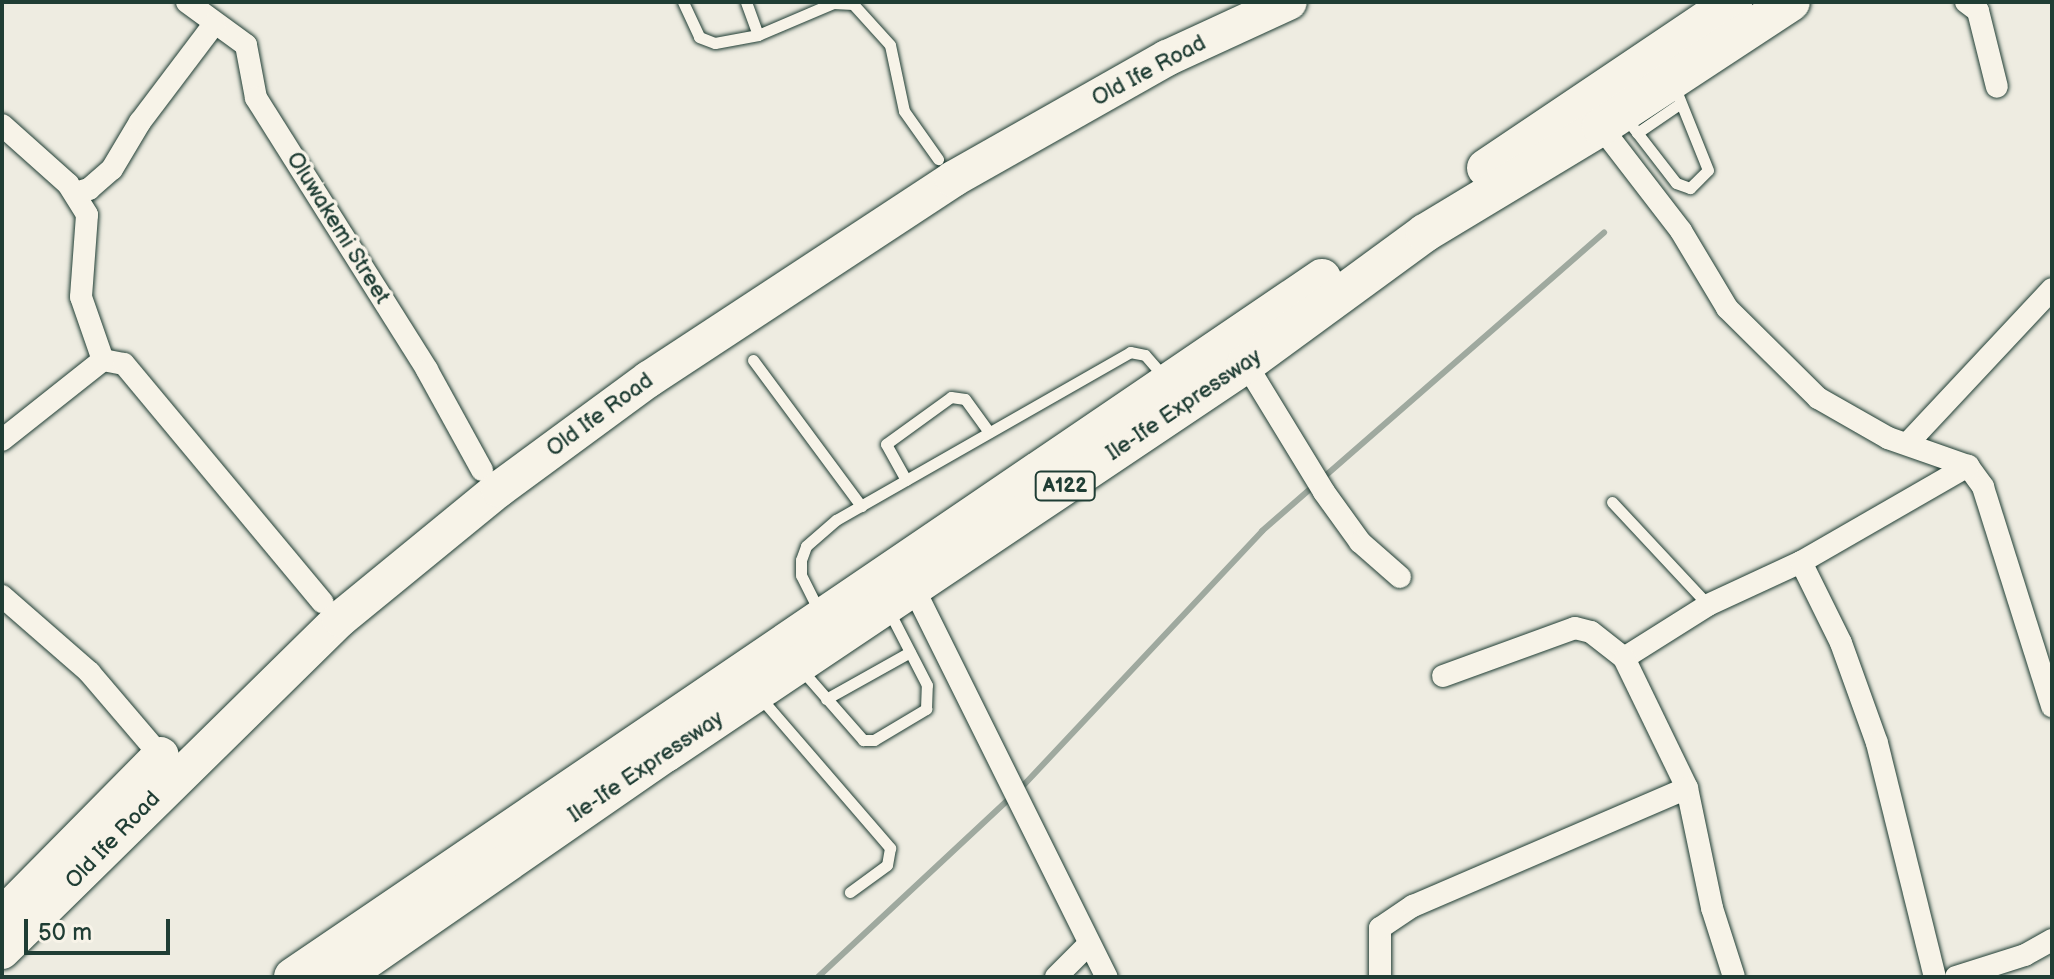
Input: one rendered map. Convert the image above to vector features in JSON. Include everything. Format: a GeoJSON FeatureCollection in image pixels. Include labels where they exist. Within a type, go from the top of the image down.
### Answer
{"type":"FeatureCollection","features":[{"type":"Feature","properties":{"kind":"highway","name":"Ile-Ife Expressway"},"geometry":{"type":"LineString","coordinates":[[293,977],[822,615],[1733,2]]}},
{"type":"Feature","properties":{"kind":"highway","name":"Ile-Ife Expressway"},"geometry":{"type":"LineString","coordinates":[[342,977],[756,692],[1246,364],[1425,233],[1676,92],[1791,2]]}},
{"type":"Feature","properties":{"kind":"main road","name":"Old Ife Road"},"geometry":{"type":"LineString","coordinates":[[2,951],[340,619],[642,369],[938,159],[1154,37],[1230,2]]}},
{"type":"Feature","properties":{"kind":"main road","name":"Old Ife Road"},"geometry":{"type":"LineString","coordinates":[[2,916],[160,755],[322,602],[482,470],[953,179],[1167,58],[1289,2]]}},
{"type":"Feature","properties":{"kind":"street","name":"Oluwakemi Street"},"geometry":{"type":"LineString","coordinates":[[187,2],[246,45],[256,98],[427,370],[482,470]]}},
{"type":"Feature","properties":{"kind":"street"},"geometry":{"type":"LineString","coordinates":[[1966,2],[1978,11],[1997,87]]}},
{"type":"Feature","properties":{"kind":"street"},"geometry":{"type":"LineString","coordinates":[[75,193],[89,189],[112,169],[140,122],[214,24]]}},
{"type":"Feature","properties":{"kind":"street"},"geometry":{"type":"LineString","coordinates":[[1620,124],[1727,308],[1818,398],[1907,444],[1968,466],[1988,501],[2052,706]]}},
{"type":"Feature","properties":{"kind":"street"},"geometry":{"type":"LineString","coordinates":[[3,126],[75,193],[87,215],[81,297],[103,360]]}},
{"type":"Feature","properties":{"kind":"street"},"geometry":{"type":"LineString","coordinates":[[1907,444],[2052,289]]}},
{"type":"Feature","properties":{"kind":"street"},"geometry":{"type":"LineString","coordinates":[[2,440],[103,360],[124,364],[140,377],[322,602]]}},
{"type":"Feature","properties":{"kind":"street"},"geometry":{"type":"LineString","coordinates":[[1246,364],[1333,505],[1360,542],[1400,577]]}},
{"type":"Feature","properties":{"kind":"street"},"geometry":{"type":"LineString","coordinates":[[1624,658],[1708,605],[1801,562],[1968,466]]}},
{"type":"Feature","properties":{"kind":"street"},"geometry":{"type":"LineString","coordinates":[[1801,562],[1841,643],[1877,743],[1935,977]]}},
{"type":"Feature","properties":{"kind":"street"},"geometry":{"type":"LineString","coordinates":[[2,596],[89,672],[160,755]]}},
{"type":"Feature","properties":{"kind":"street"},"geometry":{"type":"LineString","coordinates":[[899,596],[1107,977]]}},
{"type":"Feature","properties":{"kind":"street"},"geometry":{"type":"LineString","coordinates":[[1443,676],[1575,628],[1591,632],[1624,658],[1687,788],[1712,908],[1734,977]]}},
{"type":"Feature","properties":{"kind":"street"},"geometry":{"type":"LineString","coordinates":[[1380,977],[1380,928],[1413,906],[1687,788]]}},
{"type":"Feature","properties":{"kind":"street"},"geometry":{"type":"LineString","coordinates":[[1956,977],[2025,955],[2052,940]]}},
{"type":"Feature","properties":{"kind":"street"},"geometry":{"type":"LineString","coordinates":[[1056,977],[1089,944]]}},
{"type":"Feature","properties":{"kind":"lane"},"geometry":{"type":"LineString","coordinates":[[683,2],[705,41],[758,35],[833,3],[861,10],[890,45],[904,111],[938,159]]}},
{"type":"Feature","properties":{"kind":"lane"},"geometry":{"type":"LineString","coordinates":[[746,2],[758,35]]}},
{"type":"Feature","properties":{"kind":"lane"},"geometry":{"type":"LineString","coordinates":[[1620,124],[1681,187],[1704,178],[1708,170],[1676,92]]}},
{"type":"Feature","properties":{"kind":"lane"},"geometry":{"type":"LineString","coordinates":[[822,615],[801,575],[803,552],[836,520],[1130,352],[1145,355],[1168,382]]}},
{"type":"Feature","properties":{"kind":"lane"},"geometry":{"type":"LineString","coordinates":[[753,360],[861,506]]}},
{"type":"Feature","properties":{"kind":"lane"},"geometry":{"type":"LineString","coordinates":[[906,480],[888,450],[888,441],[951,397],[965,399],[989,432]]}},
{"type":"Feature","properties":{"kind":"lane"},"geometry":{"type":"LineString","coordinates":[[1612,502],[1708,605]]}},
{"type":"Feature","properties":{"kind":"lane"},"geometry":{"type":"LineString","coordinates":[[797,665],[856,736],[874,740],[930,703],[910,652],[899,596]]}},
{"type":"Feature","properties":{"kind":"lane"},"geometry":{"type":"LineString","coordinates":[[826,699],[910,652]]}},
{"type":"Feature","properties":{"kind":"lane"},"geometry":{"type":"LineString","coordinates":[[756,692],[890,848],[887,865],[850,892]]}},
{"type":"Feature","properties":{"kind":"waterway"},"geometry":{"type":"LineString","coordinates":[[1020,789],[1262,531],[1604,233]]}},
{"type":"Feature","properties":{"kind":"waterway"},"geometry":{"type":"LineString","coordinates":[[818,977],[1011,797]]}}]}
